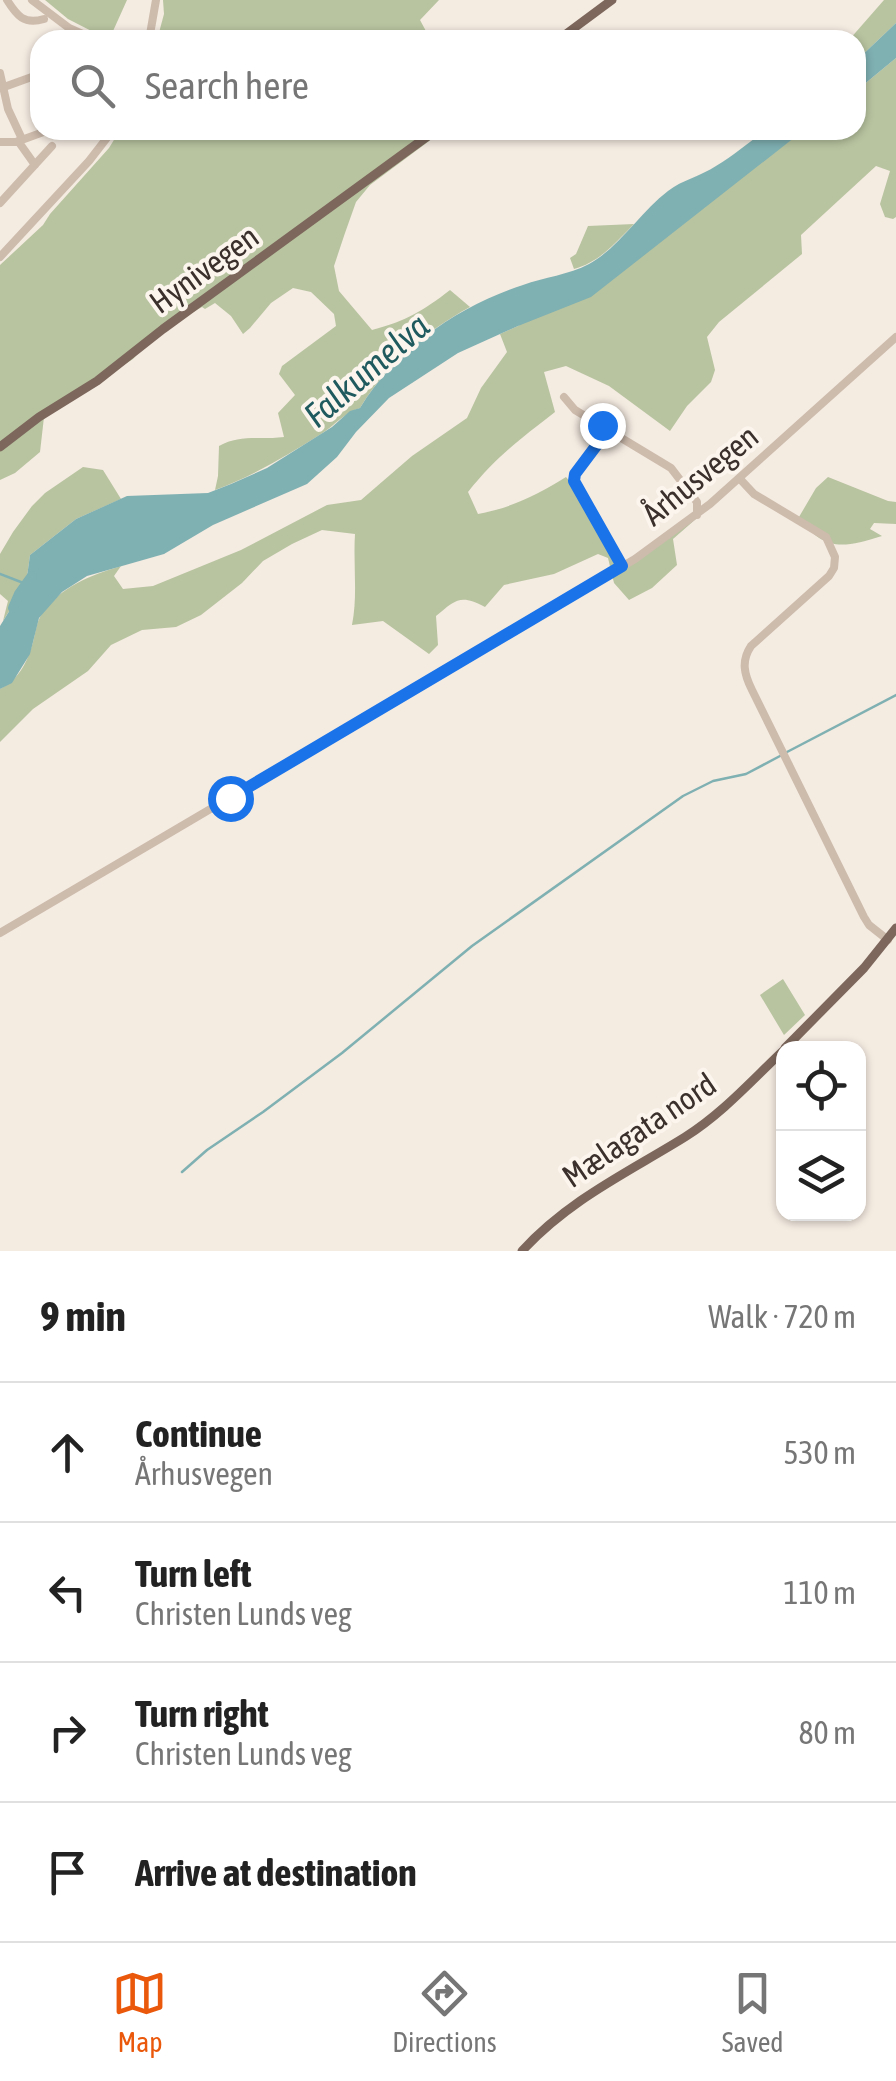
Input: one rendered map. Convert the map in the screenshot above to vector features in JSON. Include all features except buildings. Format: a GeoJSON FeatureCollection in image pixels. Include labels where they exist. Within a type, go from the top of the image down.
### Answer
{"type":"FeatureCollection","features":[{"type":"Feature","properties":{"kind":"main road"},"geometry":{"type":"LineString","coordinates":[[572,30],[612,0]]}},
{"type":"Feature","properties":{"kind":"main road","name":"Hynivegen"},"geometry":{"type":"LineString","coordinates":[[0,447],[39,416],[97,382],[163,329],[422,140]]}},
{"type":"Feature","properties":{"kind":"main road","name":"Mælagata nord"},"geometry":{"type":"LineString","coordinates":[[792,1041],[864,968],[896,929]]}},
{"type":"Feature","properties":{"kind":"main road","name":"Mælagata nord"},"geometry":{"type":"LineString","coordinates":[[522,1251],[581,1198],[709,1120],[776,1057]]}},
{"type":"Feature","properties":{"kind":"street"},"geometry":{"type":"LineString","coordinates":[[6,0],[21,20],[44,19]]}},
{"type":"Feature","properties":{"kind":"street"},"geometry":{"type":"LineString","coordinates":[[32,0],[74,30]]}},
{"type":"Feature","properties":{"kind":"street"},"geometry":{"type":"LineString","coordinates":[[150,30],[156,0]]}},
{"type":"Feature","properties":{"kind":"street"},"geometry":{"type":"LineString","coordinates":[[0,73],[8,109],[35,166]]}},
{"type":"Feature","properties":{"kind":"street"},"geometry":{"type":"LineString","coordinates":[[4,88],[30,78]]}},
{"type":"Feature","properties":{"kind":"street"},"geometry":{"type":"LineString","coordinates":[[0,142],[30,137]]}},
{"type":"Feature","properties":{"kind":"street"},"geometry":{"type":"LineString","coordinates":[[2,252],[105,140]]}},
{"type":"Feature","properties":{"kind":"street"},"geometry":{"type":"LineString","coordinates":[[0,204],[52,146]]}},
{"type":"Feature","properties":{"kind":"street","name":"Århusvegen"},"geometry":{"type":"LineString","coordinates":[[0,934],[622,566],[710,504],[896,336]]}},
{"type":"Feature","properties":{"kind":"street"},"geometry":{"type":"LineString","coordinates":[[564,397],[575,410],[672,468],[697,502],[697,514]]}},
{"type":"Feature","properties":{"kind":"street"},"geometry":{"type":"LineString","coordinates":[[608,430],[575,474],[574,481],[622,566]]}},
{"type":"Feature","properties":{"kind":"street"},"geometry":{"type":"LineString","coordinates":[[740,478],[754,494],[826,537],[835,557],[828,576],[752,646],[745,658],[747,680],[864,917],[888,940]]}},
{"type":"Feature","properties":{"kind":"street"},"geometry":{"type":"LineString","coordinates":[[697,502],[710,504]]}},
{"type":"Feature","properties":{"kind":"green space"},"geometry":{"type":"Polygon","coordinates":[[[45,0],[127,0],[114,30],[89,30],[45,0]]]}},
{"type":"Feature","properties":{"kind":"green space"},"geometry":{"type":"Polygon","coordinates":[[[163,0],[439,0],[420,20],[425,30],[160,30],[163,0]]]}},
{"type":"Feature","properties":{"kind":"green space"},"geometry":{"type":"Polygon","coordinates":[[[884,0],[896,0],[896,23],[866,52],[866,30],[858,30],[884,0]]]}},
{"type":"Feature","properties":{"kind":"green space"},"geometry":{"type":"Polygon","coordinates":[[[896,58],[896,217],[885,217],[880,204],[890,171],[876,166],[801,235],[802,254],[719,322],[707,337],[715,370],[711,382],[687,406],[670,431],[609,386],[566,366],[544,372],[555,412],[498,459],[468,492],[478,514],[524,500],[566,477],[584,499],[620,566],[752,470],[673,539],[677,565],[652,588],[629,600],[614,583],[608,558],[598,554],[554,574],[504,585],[485,607],[464,600],[454,602],[436,616],[438,645],[429,654],[383,621],[352,625],[355,534],[322,530],[263,561],[201,615],[176,627],[142,630],[111,645],[88,671],[33,709],[0,742],[0,689],[23,668],[41,615],[67,589],[121,566],[114,576],[123,589],[153,586],[241,550],[327,505],[361,500],[412,456],[467,418],[481,388],[507,352],[500,334],[518,326],[791,140],[866,140],[866,83],[896,58]]]}},
{"type":"Feature","properties":{"kind":"green space"},"geometry":{"type":"Polygon","coordinates":[[[114,140],[431,140],[370,185],[356,202],[334,266],[339,291],[372,330],[414,314],[450,290],[470,307],[408,350],[360,408],[282,458],[215,490],[219,446],[243,439],[284,437],[278,413],[295,395],[279,374],[282,366],[336,326],[334,314],[311,292],[293,288],[271,303],[243,334],[231,316],[215,303],[202,307],[172,324],[133,359],[44,417],[40,452],[0,480],[0,265],[43,225],[114,140]]]}},
{"type":"Feature","properties":{"kind":"green space"},"geometry":{"type":"Polygon","coordinates":[[[634,224],[600,256],[574,269],[570,258],[576,254],[588,226],[634,224]]]}},
{"type":"Feature","properties":{"kind":"green space"},"geometry":{"type":"Polygon","coordinates":[[[83,467],[103,470],[121,499],[76,519],[30,555],[26,584],[3,621],[8,601],[0,594],[0,554],[32,506],[83,467]]]}},
{"type":"Feature","properties":{"kind":"green space"},"geometry":{"type":"Polygon","coordinates":[[[828,477],[896,502],[896,524],[874,523],[870,529],[882,536],[856,543],[835,544],[817,536],[799,517],[816,488],[828,477]]]}},
{"type":"Feature","properties":{"kind":"green space"},"geometry":{"type":"Polygon","coordinates":[[[783,979],[805,1015],[784,1035],[760,995],[783,979]]]}},
{"type":"Feature","properties":{"kind":"water"},"geometry":{"type":"Polygon","coordinates":[[[896,23],[896,58],[866,83],[866,52],[896,23]]]}},
{"type":"Feature","properties":{"kind":"water"},"geometry":{"type":"Polygon","coordinates":[[[752,140],[791,140],[591,297],[458,353],[389,398],[337,457],[307,484],[213,525],[164,554],[87,576],[62,592],[39,618],[30,654],[12,683],[0,689],[0,626],[26,584],[30,555],[76,519],[127,496],[208,493],[267,468],[360,408],[392,367],[431,332],[499,294],[589,264],[668,191],[722,162],[752,140]]]}},
{"type":"Feature","properties":{"kind":"waterway"},"geometry":{"type":"LineString","coordinates":[[0,574],[26,584]]}},
{"type":"Feature","properties":{"kind":"waterway","name":"Falkumelva"},"geometry":{"type":"LineString","coordinates":[[13,608],[32,576]]}},
{"type":"Feature","properties":{"kind":"waterway"},"geometry":{"type":"LineString","coordinates":[[787,752],[896,695]]}},
{"type":"Feature","properties":{"kind":"waterway"},"geometry":{"type":"LineString","coordinates":[[182,1172],[342,1053],[472,946],[683,796],[713,781],[746,774],[780,756]]}},
{"type":"Feature","properties":{"kind":"route"},"geometry":{"type":"LineString","coordinates":[[230,798],[622,566],[574,481],[575,474],[608,430],[602,425]]}}]}
